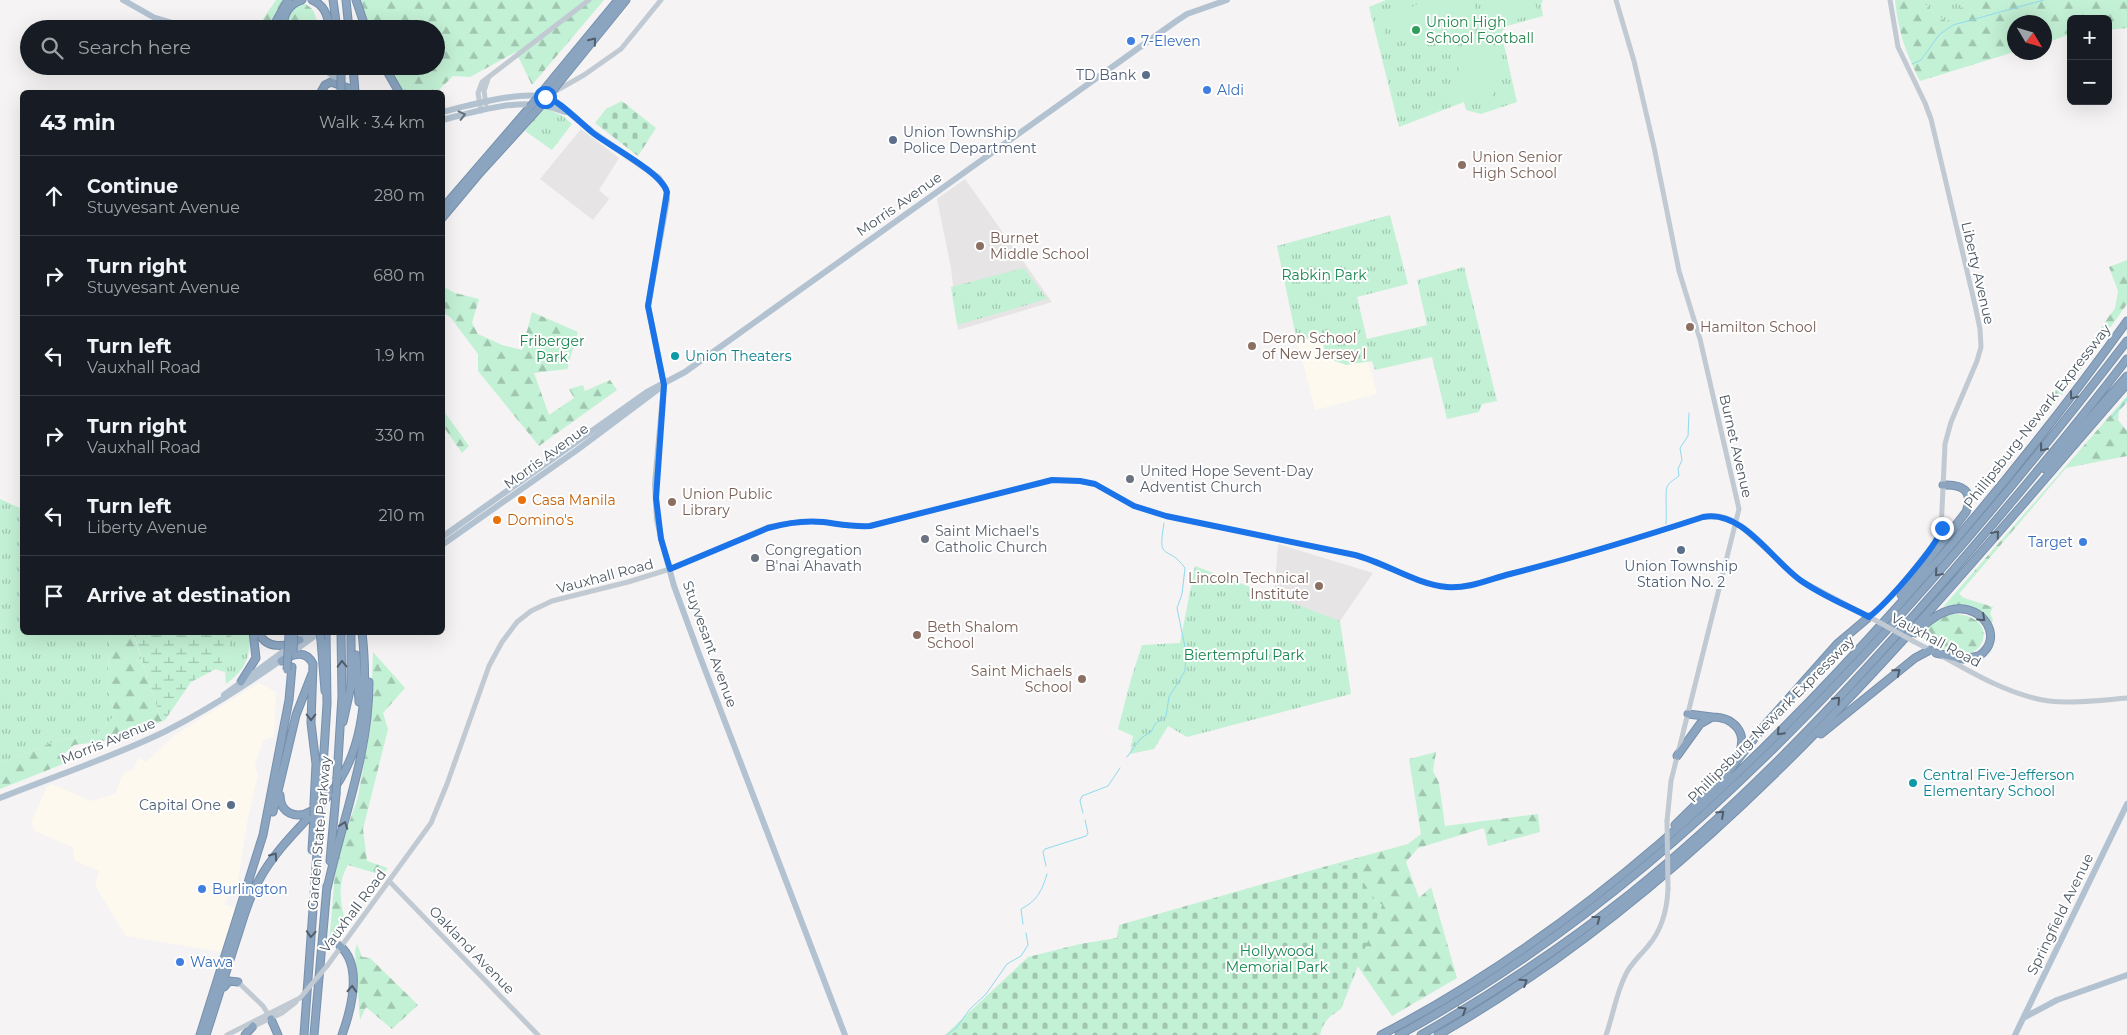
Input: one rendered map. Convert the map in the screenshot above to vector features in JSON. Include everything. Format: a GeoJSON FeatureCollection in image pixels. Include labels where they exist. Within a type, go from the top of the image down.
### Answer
{"type":"FeatureCollection","features":[{"type":"Feature","properties":{"kind":"highway"},"geometry":{"type":"LineString","coordinates":[[277,20],[288,0]]}},
{"type":"Feature","properties":{"kind":"highway"},"geometry":{"type":"LineString","coordinates":[[282,20],[293,4],[302,0]]}},
{"type":"Feature","properties":{"kind":"highway"},"geometry":{"type":"LineString","coordinates":[[312,0],[325,9],[328,20]]}},
{"type":"Feature","properties":{"kind":"highway"},"geometry":{"type":"LineString","coordinates":[[333,0],[336,20]]}},
{"type":"Feature","properties":{"kind":"highway"},"geometry":{"type":"LineString","coordinates":[[346,0],[348,20]]}},
{"type":"Feature","properties":{"kind":"highway"},"geometry":{"type":"LineString","coordinates":[[356,0],[363,20]]}},
{"type":"Feature","properties":{"kind":"highway"},"geometry":{"type":"LineString","coordinates":[[445,214],[538,109],[559,77],[618,0]]}},
{"type":"Feature","properties":{"kind":"highway"},"geometry":{"type":"LineString","coordinates":[[445,206],[626,0]]}},
{"type":"Feature","properties":{"kind":"highway"},"geometry":{"type":"LineString","coordinates":[[285,20],[286,13]]}},
{"type":"Feature","properties":{"kind":"highway"},"geometry":{"type":"LineString","coordinates":[[344,75],[349,90]]}},
{"type":"Feature","properties":{"kind":"highway"},"geometry":{"type":"LineString","coordinates":[[349,90],[352,75]]}},
{"type":"Feature","properties":{"kind":"highway"},"geometry":{"type":"LineString","coordinates":[[389,75],[398,90]]}},
{"type":"Feature","properties":{"kind":"highway"},"geometry":{"type":"LineString","coordinates":[[322,90],[325,85],[331,82],[349,90]]}},
{"type":"Feature","properties":{"kind":"highway","name":"Phillipsburg-Newark Expressway"},"geometry":{"type":"LineString","coordinates":[[1381,1035],[1456,993],[1510,959],[1580,909],[1647,855],[1711,799],[1757,755],[1873,633],[1956,539],[2024,458],[2127,321]]}},
{"type":"Feature","properties":{"kind":"highway","name":"Phillipsburg-Newark Expressway"},"geometry":{"type":"LineString","coordinates":[[1399,1035],[1479,988],[1566,930],[1653,861],[1726,796],[1805,718],[1925,587],[2031,463],[2127,341]]}},
{"type":"Feature","properties":{"kind":"highway"},"geometry":{"type":"LineString","coordinates":[[1421,1035],[1474,1004],[1544,958],[1630,894],[1678,854],[1805,733],[1914,615],[2004,511],[2127,359]]}},
{"type":"Feature","properties":{"kind":"highway"},"geometry":{"type":"LineString","coordinates":[[2004,511],[2024,492],[2127,376]]}},
{"type":"Feature","properties":{"kind":"highway"},"geometry":{"type":"LineString","coordinates":[[1438,1035],[1532,976],[1623,910],[1701,844],[1791,758],[1891,654],[2127,384]]}},
{"type":"Feature","properties":{"kind":"highway"},"geometry":{"type":"LineString","coordinates":[[1873,633],[1966,512],[1968,502],[1964,489],[1958,485],[1943,485]]}},
{"type":"Feature","properties":{"kind":"highway"},"geometry":{"type":"LineString","coordinates":[[1791,758],[1915,658],[1933,651],[1963,659],[1979,656],[1990,643],[1989,626],[1983,617],[1974,611],[1962,609],[1949,610],[1926,623],[1891,654]]}},
{"type":"Feature","properties":{"kind":"highway"},"geometry":{"type":"LineString","coordinates":[[1647,855],[1732,767],[1759,732],[1837,644],[1872,619]]}},
{"type":"Feature","properties":{"kind":"highway"},"geometry":{"type":"LineString","coordinates":[[241,682],[254,662],[256,651],[253,635]]}},
{"type":"Feature","properties":{"kind":"highway"},"geometry":{"type":"LineString","coordinates":[[260,635],[262,639],[268,643],[285,645],[300,640]]}},
{"type":"Feature","properties":{"kind":"highway"},"geometry":{"type":"LineString","coordinates":[[200,1035],[263,835],[290,700],[291,635]]}},
{"type":"Feature","properties":{"kind":"highway","name":"Garden State Parkway"},"geometry":{"type":"LineString","coordinates":[[314,1035],[327,890],[327,704],[323,682],[323,635]]}},
{"type":"Feature","properties":{"kind":"highway","name":"Garden State Parkway"},"geometry":{"type":"LineString","coordinates":[[304,1034],[317,813],[337,777],[340,730],[341,635]]}},
{"type":"Feature","properties":{"kind":"highway"},"geometry":{"type":"LineString","coordinates":[[340,730],[346,714],[351,686],[352,635]]}},
{"type":"Feature","properties":{"kind":"highway"},"geometry":{"type":"LineString","coordinates":[[352,635],[359,700],[359,725]]}},
{"type":"Feature","properties":{"kind":"highway"},"geometry":{"type":"LineString","coordinates":[[206,1035],[250,900],[260,878],[288,838],[328,796],[347,768],[355,745],[359,725],[364,682],[362,635]]}},
{"type":"Feature","properties":{"kind":"highway"},"geometry":{"type":"LineString","coordinates":[[327,890],[338,843],[355,788],[366,721],[368,678],[366,644],[363,635]]}},
{"type":"Feature","properties":{"kind":"highway"},"geometry":{"type":"LineString","coordinates":[[281,661],[293,655],[302,654],[310,659],[313,668],[311,723],[316,764],[314,804],[317,813]]}},
{"type":"Feature","properties":{"kind":"highway"},"geometry":{"type":"LineString","coordinates":[[263,835],[270,823],[296,715],[313,668]]}},
{"type":"Feature","properties":{"kind":"highway"},"geometry":{"type":"LineString","coordinates":[[1688,714],[1730,720],[1737,726],[1741,733],[1742,746],[1732,767]]}},
{"type":"Feature","properties":{"kind":"highway"},"geometry":{"type":"LineString","coordinates":[[1677,756],[1700,724],[1712,717]]}},
{"type":"Feature","properties":{"kind":"highway"},"geometry":{"type":"LineString","coordinates":[[280,787],[282,806],[290,813],[296,815],[307,813],[328,796]]}},
{"type":"Feature","properties":{"kind":"highway"},"geometry":{"type":"LineString","coordinates":[[340,946],[349,956],[352,974],[351,1003],[342,1035]]}},
{"type":"Feature","properties":{"kind":"highway"},"geometry":{"type":"LineString","coordinates":[[230,961],[231,972],[238,982]]}},
{"type":"Feature","properties":{"kind":"highway"},"geometry":{"type":"LineString","coordinates":[[218,999],[228,982],[232,980],[238,982]]}},
{"type":"Feature","properties":{"kind":"highway"},"geometry":{"type":"LineString","coordinates":[[270,1016],[278,1035]]}},
{"type":"Feature","properties":{"kind":"highway"},"geometry":{"type":"LineString","coordinates":[[245,1035],[253,1026]]}},
{"type":"Feature","properties":{"kind":"main road"},"geometry":{"type":"LineString","coordinates":[[123,0],[162,20]]}},
{"type":"Feature","properties":{"kind":"main road","name":"Morris Avenue"},"geometry":{"type":"LineString","coordinates":[[445,543],[1187,14],[1227,0]]}},
{"type":"Feature","properties":{"kind":"main road"},"geometry":{"type":"LineString","coordinates":[[331,75],[349,90]]}},
{"type":"Feature","properties":{"kind":"main road"},"geometry":{"type":"LineString","coordinates":[[445,111],[507,98],[546,96]]}},
{"type":"Feature","properties":{"kind":"main road","name":"Stuyvesant Avenue"},"geometry":{"type":"LineString","coordinates":[[546,96],[600,138],[659,178],[666,189],[667,200],[648,306],[664,385],[656,498],[661,539],[702,662],[845,1035]]}},
{"type":"Feature","properties":{"kind":"main road","name":"Stuyvesant Avenue"},"geometry":{"type":"LineString","coordinates":[[445,119],[523,103],[544,105],[568,114]]}},
{"type":"Feature","properties":{"kind":"main road","name":"Morris Avenue"},"geometry":{"type":"LineString","coordinates":[[445,535],[647,392],[664,385]]}},
{"type":"Feature","properties":{"kind":"main road","name":"Morris Avenue"},"geometry":{"type":"LineString","coordinates":[[222,698],[306,635]]}},
{"type":"Feature","properties":{"kind":"main road","name":"Morris Avenue"},"geometry":{"type":"LineString","coordinates":[[0,798],[158,734],[188,719],[233,693],[323,635]]}},
{"type":"Feature","properties":{"kind":"main road","name":"Springfield Avenue"},"geometry":{"type":"LineString","coordinates":[[2015,1035],[2127,804]]}},
{"type":"Feature","properties":{"kind":"main road"},"geometry":{"type":"LineString","coordinates":[[2023,1018],[2057,1000],[2127,975]]}},
{"type":"Feature","properties":{"kind":"street"},"geometry":{"type":"LineString","coordinates":[[484,110],[480,85],[494,72],[589,0]]}},
{"type":"Feature","properties":{"kind":"street"},"geometry":{"type":"LineString","coordinates":[[523,103],[546,96],[584,76],[621,49],[661,0]]}},
{"type":"Feature","properties":{"kind":"street","name":"Burnet Avenue"},"geometry":{"type":"LineString","coordinates":[[1606,1035],[1624,978],[1630,967],[1651,943],[1662,922],[1666,908],[1668,889],[1668,795],[1736,523],[1738,503],[1700,339],[1678,271],[1654,148],[1625,27],[1616,0]]}},
{"type":"Feature","properties":{"kind":"street","name":"Liberty Avenue"},"geometry":{"type":"LineString","coordinates":[[1872,619],[1940,535],[1945,444],[1951,422],[1979,356],[1981,336],[1931,119],[1898,47],[1890,0]]}},
{"type":"Feature","properties":{"kind":"street","name":"Vauxhall Road"},"geometry":{"type":"LineString","coordinates":[[227,1035],[270,1016],[287,1011],[300,998],[424,835],[433,818],[490,666],[502,642],[517,622],[532,611],[552,601],[628,582],[670,569],[762,530],[786,523],[821,522],[847,526],[870,526],[1052,480],[1080,481],[1095,484],[1134,506],[1166,516],[1355,555],[1429,584],[1450,587],[1479,583],[1588,554],[1703,517],[1716,515],[1736,523],[1800,580],[1998,684],[2039,699],[2067,702],[2127,698]]}},
{"type":"Feature","properties":{"kind":"street","name":"Oakland Avenue"},"geometry":{"type":"LineString","coordinates":[[389,881],[538,1035]]}},
{"type":"Feature","properties":{"kind":"street"},"geometry":{"type":"LineString","coordinates":[[238,982],[263,1006],[270,1016]]}},
{"type":"Feature","properties":{"kind":"street","name":"Vauxhall Road"},"geometry":{"type":"LineString","coordinates":[[237,1030],[253,1026],[300,998]]}},
{"type":"Feature","properties":{"kind":"shaded area"},"geometry":{"type":"Polygon","coordinates":[[[581,129],[619,158],[599,190],[609,199],[593,220],[540,179],[581,129]]]}},
{"type":"Feature","properties":{"kind":"shaded area","name":"Burnet Middle School"},"geometry":{"type":"Polygon","coordinates":[[[965,179],[1052,302],[958,330],[951,268],[937,199],[965,179]]]}},
{"type":"Feature","properties":{"kind":"shaded area"},"geometry":{"type":"Polygon","coordinates":[[[1321,338],[1363,341],[1377,394],[1315,410],[1297,341],[1321,338]]]}},
{"type":"Feature","properties":{"kind":"shaded area","name":"Lincoln Technical Institute"},"geometry":{"type":"Polygon","coordinates":[[[1278,544],[1373,573],[1340,621],[1274,599],[1278,544]]]}},
{"type":"Feature","properties":{"kind":"shaded area"},"geometry":{"type":"Polygon","coordinates":[[[259,683],[276,692],[274,737],[263,740],[255,765],[258,775],[247,822],[238,882],[224,904],[236,908],[221,952],[126,936],[95,886],[99,871],[74,860],[73,847],[35,831],[31,822],[47,787],[52,784],[91,801],[115,794],[124,772],[132,771],[139,757],[146,762],[176,734],[259,683]]]}},
{"type":"Feature","properties":{"kind":"green space"},"geometry":{"type":"Polygon","coordinates":[[[276,0],[285,0],[309,6],[316,20],[262,20],[276,0]]]}},
{"type":"Feature","properties":{"kind":"green space"},"geometry":{"type":"Polygon","coordinates":[[[360,0],[604,0],[532,85],[516,52],[470,77],[453,76],[439,90],[402,90],[394,75],[445,75],[445,20],[367,20],[360,0]]]}},
{"type":"Feature","properties":{"kind":"green space"},"geometry":{"type":"Polygon","coordinates":[[[1386,0],[1543,0],[1541,4],[1543,16],[1507,26],[1501,32],[1517,102],[1481,114],[1466,110],[1464,102],[1399,127],[1369,7],[1386,0]]]}},
{"type":"Feature","properties":{"kind":"green space"},"geometry":{"type":"Polygon","coordinates":[[[1412,0],[1422,0],[1397,10],[1391,14],[1384,24],[1385,36],[1396,46],[1408,46],[1459,24],[1467,19],[1470,13],[1470,0],[1474,0],[1473,17],[1464,26],[1446,36],[1413,49],[1398,51],[1392,49],[1380,34],[1380,22],[1387,12],[1412,0]]]}},
{"type":"Feature","properties":{"kind":"green space","name":"Union High School Football"},"geometry":{"type":"Polygon","coordinates":[[[1428,0],[1455,0],[1463,18],[1403,43],[1392,15],[1428,0]]]}},
{"type":"Feature","properties":{"kind":"green space"},"geometry":{"type":"Polygon","coordinates":[[[1486,0],[1534,0],[1537,10],[1534,14],[1492,27],[1487,14],[1486,0]]]}},
{"type":"Feature","properties":{"kind":"green space"},"geometry":{"type":"Polygon","coordinates":[[[1895,0],[1920,0],[1946,22],[1969,0],[2127,0],[2127,28],[2112,30],[2112,15],[2067,15],[2067,35],[2052,41],[2052,15],[2007,15],[2007,54],[1920,81],[1903,42],[1895,0]]]}},
{"type":"Feature","properties":{"kind":"green space"},"geometry":{"type":"Polygon","coordinates":[[[1920,0],[1969,0],[1946,22],[1920,0]]]}},
{"type":"Feature","properties":{"kind":"green space"},"geometry":{"type":"Polygon","coordinates":[[[1463,41],[1499,46],[1491,103],[1454,98],[1463,41]]]}},
{"type":"Feature","properties":{"kind":"green space"},"geometry":{"type":"Polygon","coordinates":[[[622,101],[656,128],[638,156],[595,123],[606,109],[622,101]]]}},
{"type":"Feature","properties":{"kind":"green space"},"geometry":{"type":"Polygon","coordinates":[[[543,107],[563,116],[572,124],[552,150],[525,131],[543,107]]]}},
{"type":"Feature","properties":{"kind":"green space","name":"Rabkin Park"},"geometry":{"type":"Polygon","coordinates":[[[1390,215],[1408,284],[1357,297],[1367,339],[1427,325],[1417,280],[1464,267],[1497,401],[1482,404],[1479,412],[1447,419],[1432,357],[1375,370],[1372,361],[1346,365],[1327,358],[1320,335],[1297,341],[1277,246],[1390,215]]]}},
{"type":"Feature","properties":{"kind":"green space"},"geometry":{"type":"Polygon","coordinates":[[[2127,260],[2127,304],[2064,392],[2043,417],[2042,410],[2115,308],[2118,291],[2109,267],[2127,260]]]}},
{"type":"Feature","properties":{"kind":"green space"},"geometry":{"type":"Polygon","coordinates":[[[1024,268],[1047,299],[957,325],[951,287],[1024,268]]]}},
{"type":"Feature","properties":{"kind":"green space","name":"Friberger Park"},"geometry":{"type":"Polygon","coordinates":[[[445,288],[455,293],[479,299],[472,323],[478,334],[502,345],[522,350],[532,312],[578,332],[567,369],[534,373],[549,415],[574,398],[569,389],[583,385],[585,391],[610,380],[617,390],[539,446],[478,371],[478,354],[451,318],[445,314],[445,288]]]}},
{"type":"Feature","properties":{"kind":"green space"},"geometry":{"type":"Polygon","coordinates":[[[2127,396],[2127,402],[2119,411],[2118,420],[2127,431],[2127,456],[2066,468],[1959,594],[1964,598],[1993,607],[1990,613],[1993,620],[1991,625],[1976,609],[1964,605],[1943,607],[2127,396]]]}},
{"type":"Feature","properties":{"kind":"green space"},"geometry":{"type":"Polygon","coordinates":[[[445,413],[469,446],[462,453],[445,429],[445,413]]]}},
{"type":"Feature","properties":{"kind":"green space"},"geometry":{"type":"Polygon","coordinates":[[[0,499],[20,508],[20,635],[110,635],[107,687],[115,715],[97,734],[56,741],[0,764],[0,499]]]}},
{"type":"Feature","properties":{"kind":"green space","name":"Biertempful Park"},"geometry":{"type":"Polygon","coordinates":[[[1195,566],[1340,621],[1351,694],[1187,737],[1168,726],[1154,749],[1130,754],[1133,736],[1118,729],[1142,645],[1180,643],[1195,566]]]}},
{"type":"Feature","properties":{"kind":"green space"},"geometry":{"type":"Polygon","coordinates":[[[1950,614],[1966,616],[1976,621],[1982,628],[1984,636],[1976,650],[1968,654],[1953,653],[1919,636],[1929,625],[1950,614]]]}},
{"type":"Feature","properties":{"kind":"green space"},"geometry":{"type":"Polygon","coordinates":[[[110,635],[134,635],[161,719],[165,720],[123,738],[74,745],[63,755],[63,764],[0,789],[0,764],[56,741],[97,734],[115,715],[107,687],[110,635]]]}},
{"type":"Feature","properties":{"kind":"green space"},"geometry":{"type":"Polygon","coordinates":[[[134,635],[231,635],[226,656],[218,670],[216,669],[191,682],[165,720],[161,719],[134,635]]]}},
{"type":"Feature","properties":{"kind":"green space"},"geometry":{"type":"Polygon","coordinates":[[[231,635],[250,635],[246,662],[239,673],[226,684],[225,672],[218,670],[226,656],[231,635]]]}},
{"type":"Feature","properties":{"kind":"green space"},"geometry":{"type":"Polygon","coordinates":[[[373,652],[405,688],[383,713],[388,729],[363,829],[367,861],[388,868],[382,875],[348,865],[341,886],[342,909],[346,923],[329,945],[336,861],[358,797],[370,730],[373,652]]]}},
{"type":"Feature","properties":{"kind":"green space"},"geometry":{"type":"Polygon","coordinates":[[[1436,752],[1433,771],[1439,783],[1445,826],[1538,814],[1540,832],[1488,846],[1484,828],[1418,848],[1406,862],[1419,898],[1431,887],[1457,978],[1392,1016],[1357,965],[1382,905],[1376,901],[1352,865],[1327,866],[1408,844],[1421,834],[1409,759],[1436,752]]]}},
{"type":"Feature","properties":{"kind":"green space","name":"Hollywood Memorial Park"},"geometry":{"type":"Polygon","coordinates":[[[1352,865],[1376,901],[1382,905],[1341,1009],[1327,1020],[1320,1035],[945,1035],[1028,957],[1080,944],[1117,938],[1119,925],[1327,866],[1352,865]]]}},
{"type":"Feature","properties":{"kind":"green space"},"geometry":{"type":"Polygon","coordinates":[[[357,944],[362,957],[370,958],[418,1005],[392,1029],[366,1007],[360,1020],[355,951],[357,944]]]}},
{"type":"Feature","properties":{"kind":"waterway"},"geometry":{"type":"LineString","coordinates":[[1912,64],[1921,60],[1939,35],[1953,25],[2044,0]]}},
{"type":"Feature","properties":{"kind":"waterway"},"geometry":{"type":"LineString","coordinates":[[2112,417],[2127,399]]}},
{"type":"Feature","properties":{"kind":"waterway"},"geometry":{"type":"LineString","coordinates":[[1666,524],[1666,490],[1669,484],[1679,476],[1678,469],[1682,460],[1680,448],[1688,436],[1689,413]]}},
{"type":"Feature","properties":{"kind":"waterway"},"geometry":{"type":"LineString","coordinates":[[1127,757],[1141,738],[1151,732],[1155,724],[1166,716],[1169,697],[1185,671],[1186,652],[1177,608],[1182,594],[1185,568],[1163,549],[1164,523]]}},
{"type":"Feature","properties":{"kind":"waterway"},"geometry":{"type":"LineString","coordinates":[[1083,813],[1080,801],[1082,796],[1108,786],[1120,768]]}},
{"type":"Feature","properties":{"kind":"waterway"},"geometry":{"type":"LineString","coordinates":[[1046,866],[1043,852],[1045,849],[1086,836],[1088,833],[1085,820]]}},
{"type":"Feature","properties":{"kind":"waterway"},"geometry":{"type":"LineString","coordinates":[[1023,924],[1021,909],[1031,903],[1038,895],[1047,874]]}},
{"type":"Feature","properties":{"kind":"waterway"},"geometry":{"type":"LineString","coordinates":[[947,1035],[956,1028],[970,1009],[986,994],[1007,964],[1021,956],[1028,945],[1026,933]]}},
{"type":"Feature","properties":{"kind":"place","name":"Union High School Football"},"geometry":{"type":"Point","coordinates":[1416,30]}},
{"type":"Feature","properties":{"kind":"place","name":"7-Eleven"},"geometry":{"type":"Point","coordinates":[1131,41]}},
{"type":"Feature","properties":{"kind":"place","name":"TD Bank"},"geometry":{"type":"Point","coordinates":[1146,75]}},
{"type":"Feature","properties":{"kind":"place","name":"Aldi"},"geometry":{"type":"Point","coordinates":[1207,90]}},
{"type":"Feature","properties":{"kind":"place","name":"Union Township Police Department"},"geometry":{"type":"Point","coordinates":[893,140]}},
{"type":"Feature","properties":{"kind":"place","name":"Union Senior High School"},"geometry":{"type":"Point","coordinates":[1462,165]}},
{"type":"Feature","properties":{"kind":"place","name":"Burnet Middle School"},"geometry":{"type":"Point","coordinates":[980,246]}},
{"type":"Feature","properties":{"kind":"place","name":"Hamilton School"},"geometry":{"type":"Point","coordinates":[1690,327]}},
{"type":"Feature","properties":{"kind":"place","name":"Deron School of New Jersey I"},"geometry":{"type":"Point","coordinates":[1252,346]}},
{"type":"Feature","properties":{"kind":"place","name":"Union Theaters"},"geometry":{"type":"Point","coordinates":[675,356]}},
{"type":"Feature","properties":{"kind":"place","name":"United Hope Sevent-Day Adventist Church"},"geometry":{"type":"Point","coordinates":[1130,479]}},
{"type":"Feature","properties":{"kind":"place","name":"Casa Manila"},"geometry":{"type":"Point","coordinates":[522,500]}},
{"type":"Feature","properties":{"kind":"place","name":"Union Public Library"},"geometry":{"type":"Point","coordinates":[672,502]}},
{"type":"Feature","properties":{"kind":"place","name":"Domino's"},"geometry":{"type":"Point","coordinates":[497,520]}},
{"type":"Feature","properties":{"kind":"place","name":"Saint Michael's Catholic Church"},"geometry":{"type":"Point","coordinates":[925,539]}},
{"type":"Feature","properties":{"kind":"place","name":"Target"},"geometry":{"type":"Point","coordinates":[2083,542]}},
{"type":"Feature","properties":{"kind":"place","name":"Union Township Station No. 2"},"geometry":{"type":"Point","coordinates":[1681,550]}},
{"type":"Feature","properties":{"kind":"place","name":"Congregation B'nai Ahavath"},"geometry":{"type":"Point","coordinates":[755,558]}},
{"type":"Feature","properties":{"kind":"place","name":"Lincoln Technical Institute"},"geometry":{"type":"Point","coordinates":[1319,586]}},
{"type":"Feature","properties":{"kind":"place","name":"Beth Shalom School"},"geometry":{"type":"Point","coordinates":[917,635]}},
{"type":"Feature","properties":{"kind":"place","name":"Saint Michaels School"},"geometry":{"type":"Point","coordinates":[1082,679]}},
{"type":"Feature","properties":{"kind":"place","name":"Central Five-Jefferson Elementary School"},"geometry":{"type":"Point","coordinates":[1913,783]}},
{"type":"Feature","properties":{"kind":"place","name":"Capital One"},"geometry":{"type":"Point","coordinates":[231,805]}},
{"type":"Feature","properties":{"kind":"place","name":"Burlington"},"geometry":{"type":"Point","coordinates":[202,889]}},
{"type":"Feature","properties":{"kind":"place","name":"Wawa"},"geometry":{"type":"Point","coordinates":[180,962]}},
{"type":"Feature","properties":{"kind":"route"},"geometry":{"type":"LineString","coordinates":[[545,97],[553,100],[594,134],[659,178],[667,192],[648,306],[664,385],[655,484],[661,539],[670,569],[768,528],[786,523],[821,522],[847,526],[870,526],[1052,480],[1070,480],[1104,487],[1134,506],[1166,516],[1355,555],[1380,563],[1429,584],[1450,587],[1461,587],[1479,583],[1615,546],[1703,517],[1716,515],[1732,520],[1747,531],[1800,580],[1869,617],[1894,594],[1935,542],[1942,528]]}}]}
